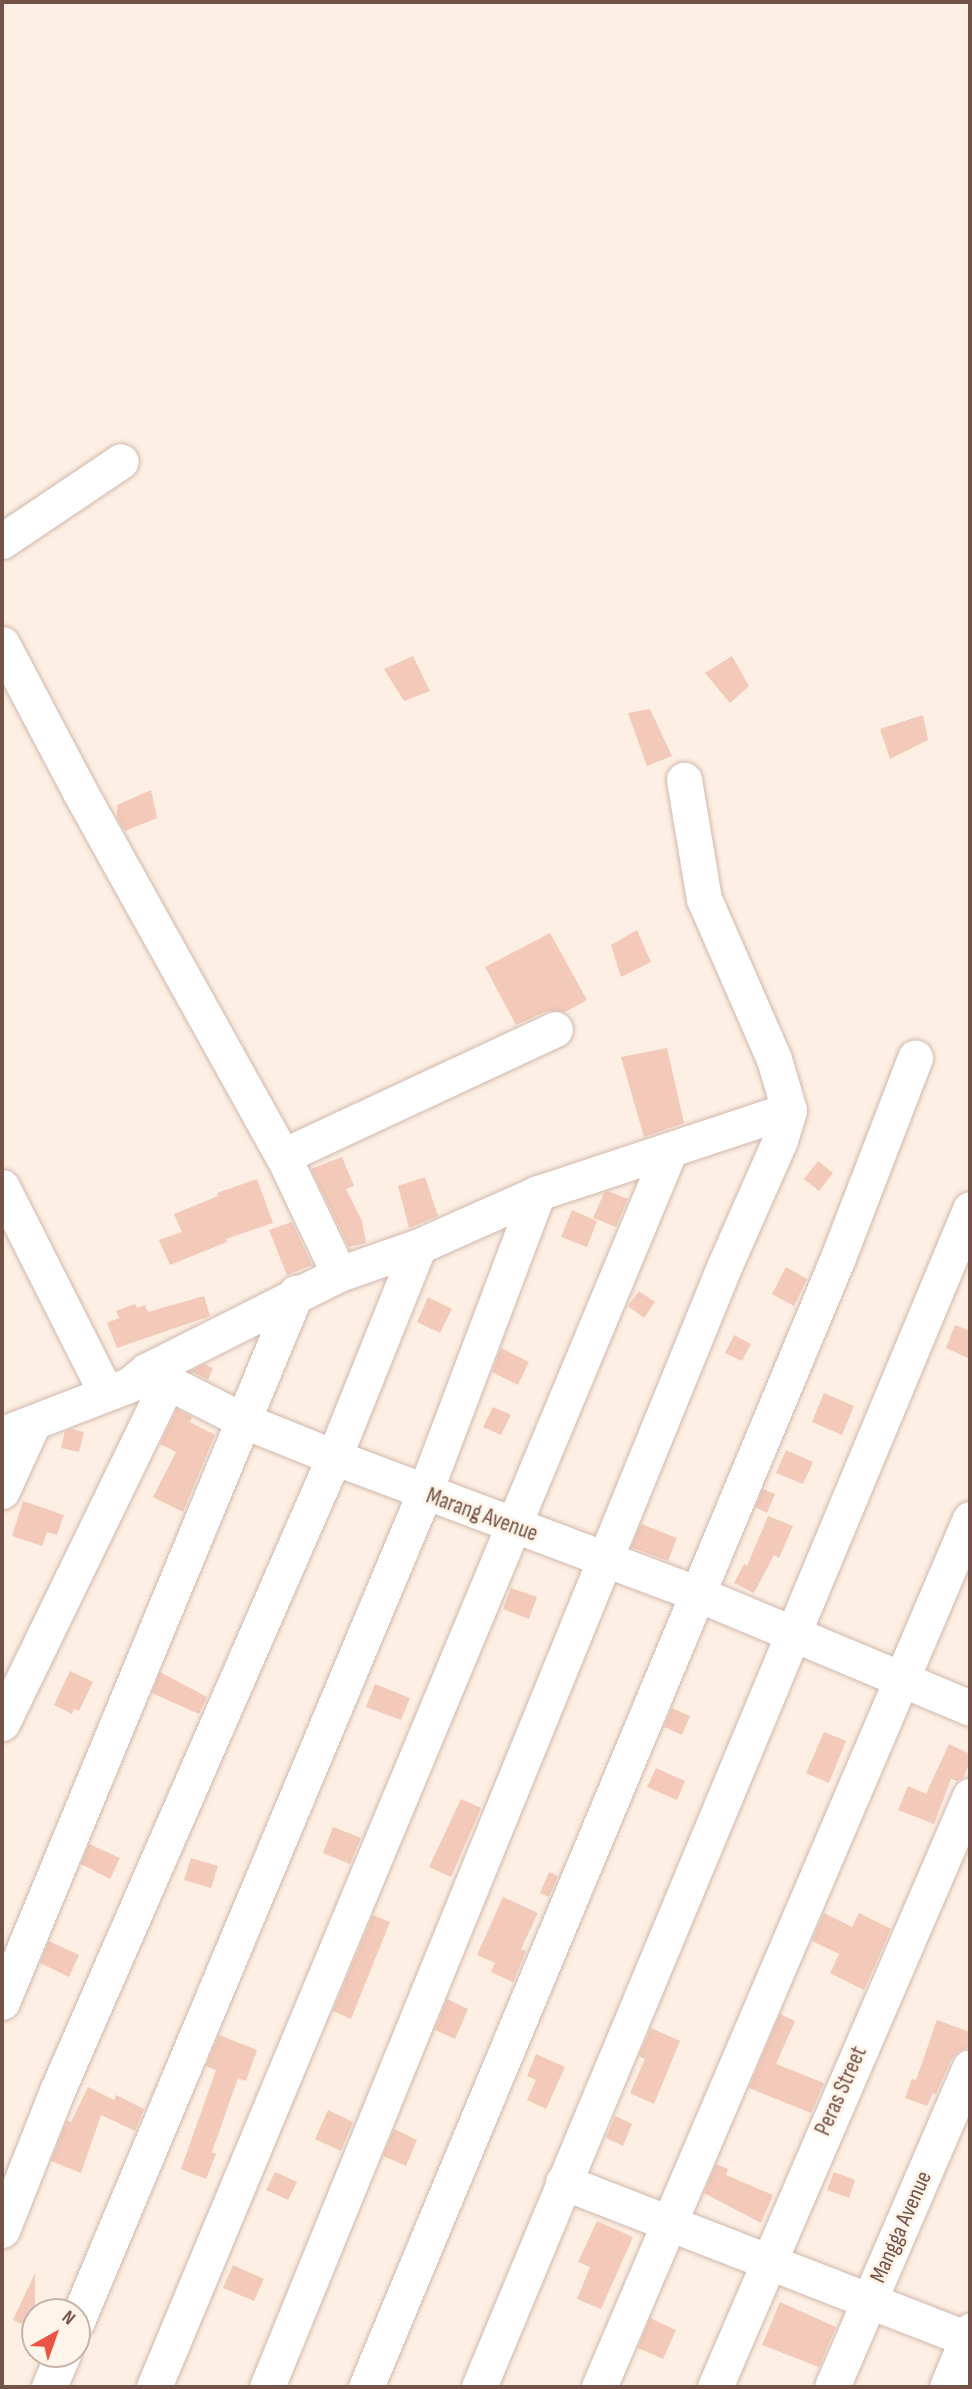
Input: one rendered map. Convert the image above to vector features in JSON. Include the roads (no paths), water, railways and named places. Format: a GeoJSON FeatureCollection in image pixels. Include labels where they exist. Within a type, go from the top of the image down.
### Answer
{"type":"FeatureCollection","features":[{"type":"Feature","properties":{"kind":"street"},"geometry":{"type":"LineString","coordinates":[[2,541],[121,461]]}},
{"type":"Feature","properties":{"kind":"street"},"geometry":{"type":"LineString","coordinates":[[2,644],[80,792],[283,1156],[339,1274]]}},
{"type":"Feature","properties":{"kind":"street"},"geometry":{"type":"LineString","coordinates":[[267,2387],[724,1267],[780,1140],[789,1110],[774,1059],[704,899],[684,780]]}},
{"type":"Feature","properties":{"kind":"street"},"geometry":{"type":"LineString","coordinates":[[283,1156],[555,1028]]}},
{"type":"Feature","properties":{"kind":"street"},"geometry":{"type":"LineString","coordinates":[[366,2387],[831,1273],[915,1059]]}},
{"type":"Feature","properties":{"kind":"street"},"geometry":{"type":"LineString","coordinates":[[2,1491],[17,1429],[106,1393],[157,1377],[296,1293],[339,1274],[419,1246],[538,1193],[669,1152],[789,1110]]}},
{"type":"Feature","properties":{"kind":"street"},"geometry":{"type":"LineString","coordinates":[[154,2387],[669,1152]]}},
{"type":"Feature","properties":{"kind":"street"},"geometry":{"type":"LineString","coordinates":[[2,1187],[106,1393]]}},
{"type":"Feature","properties":{"kind":"street"},"geometry":{"type":"LineString","coordinates":[[87,2298],[424,1494],[538,1193]]}},
{"type":"Feature","properties":{"kind":"street"},"geometry":{"type":"LineString","coordinates":[[479,2387],[970,1209]]}},
{"type":"Feature","properties":{"kind":"street"},"geometry":{"type":"LineString","coordinates":[[2,2230],[57,2091],[334,1457],[419,1246]]}},
{"type":"Feature","properties":{"kind":"street"},"geometry":{"type":"LineString","coordinates":[[2,2002],[296,1293]]}},
{"type":"Feature","properties":{"kind":"street"},"geometry":{"type":"LineString","coordinates":[[2,1723],[157,1377]]}},
{"type":"Feature","properties":{"kind":"street","name":"Marang Avenue"},"geometry":{"type":"LineString","coordinates":[[157,1377],[242,1420],[424,1494],[698,1594],[900,1681],[970,1708]]}},
{"type":"Feature","properties":{"kind":"street"},"geometry":{"type":"LineString","coordinates":[[599,2387],[970,1520]]}},
{"type":"Feature","properties":{"kind":"street","name":"Peras Street"},"geometry":{"type":"LineString","coordinates":[[715,2387],[970,1796]]}},
{"type":"Feature","properties":{"kind":"street","name":"Mangga Avenue"},"geometry":{"type":"LineString","coordinates":[[832,2387],[970,2067]]}},
{"type":"Feature","properties":{"kind":"street"},"geometry":{"type":"LineString","coordinates":[[563,2182],[868,2302],[969,2337],[947,2387]]}},
{"type":"Feature","properties":{"kind":"street"},"geometry":{"type":"LineString","coordinates":[[49,2387],[57,2368]]}}]}
